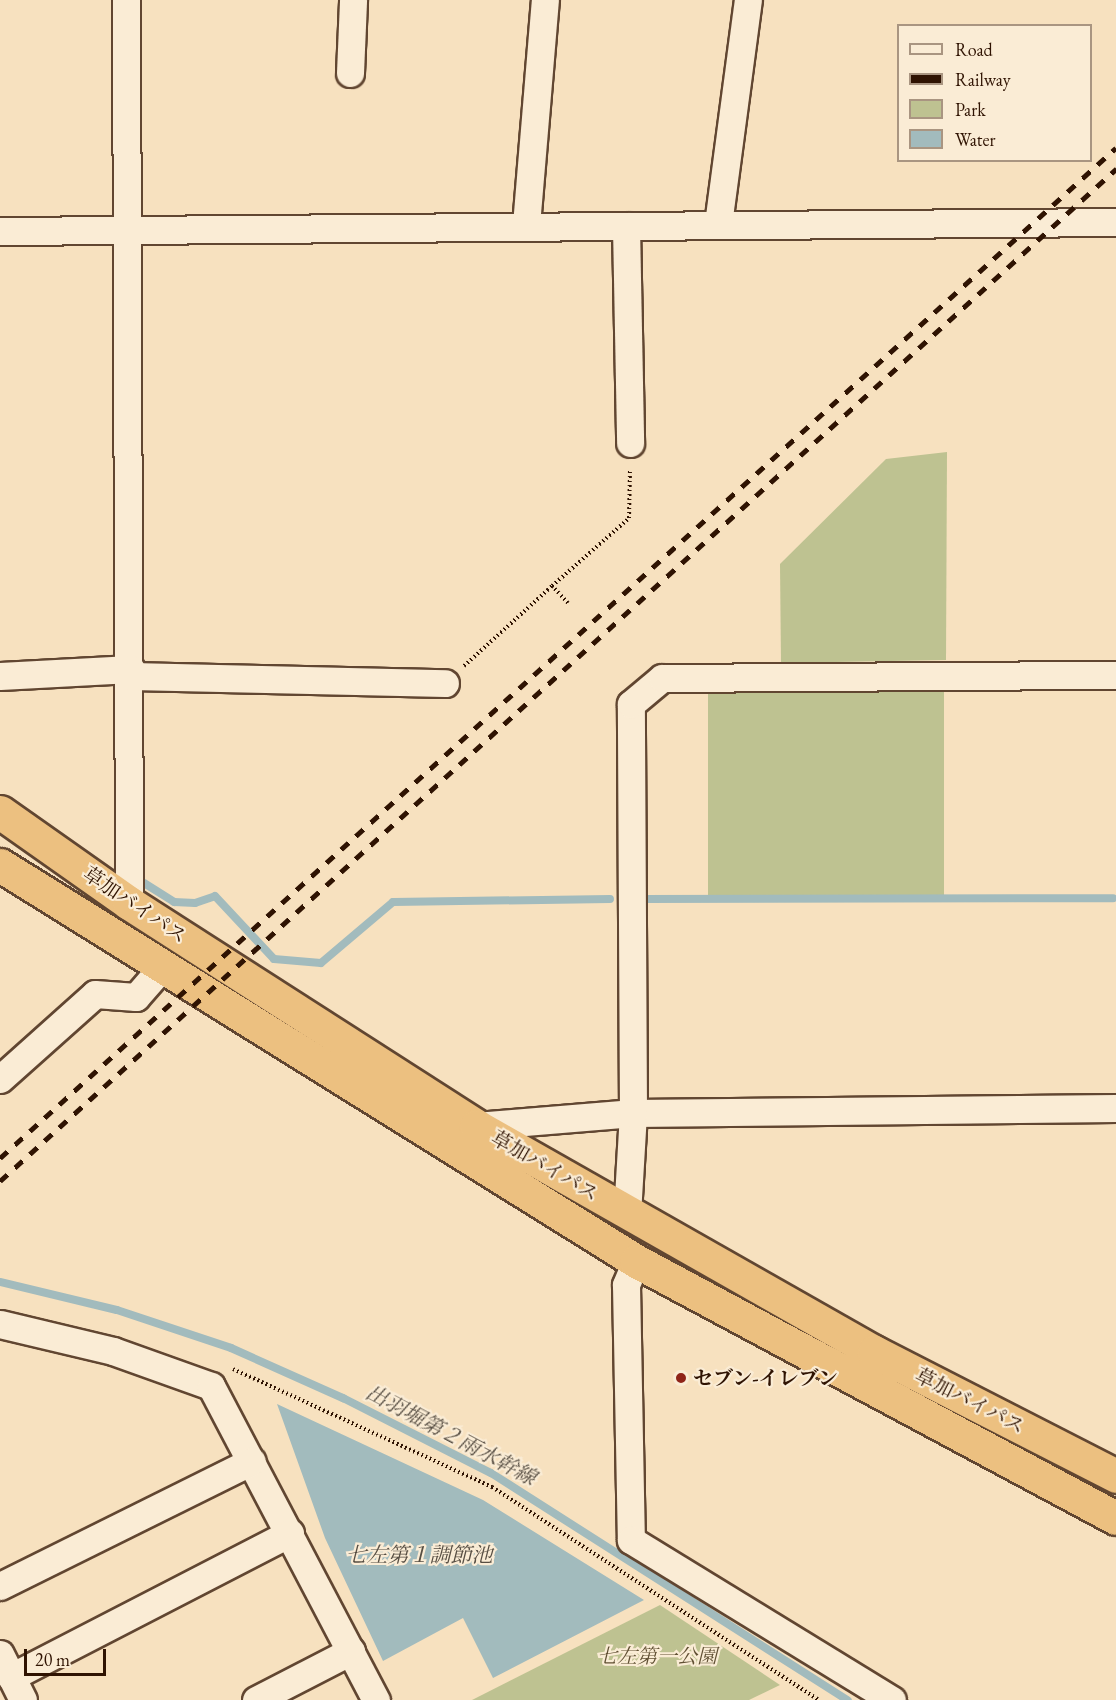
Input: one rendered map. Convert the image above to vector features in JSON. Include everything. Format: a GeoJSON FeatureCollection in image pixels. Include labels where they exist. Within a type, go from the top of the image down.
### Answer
{"type":"FeatureCollection","features":[{"type":"Feature","properties":{"kind":"highway","name":"草加バイパス"},"geometry":{"type":"LineString","coordinates":[[0,812],[129,903],[476,1126],[627,1214],[874,1352],[1116,1476]]}},
{"type":"Feature","properties":{"kind":"highway","name":"草加バイパス"},"geometry":{"type":"LineString","coordinates":[[0,865],[160,969],[636,1261],[1116,1518]]}},
{"type":"Feature","properties":{"kind":"street"},"geometry":{"type":"LineString","coordinates":[[126,0],[131,672],[129,903]]}},
{"type":"Feature","properties":{"kind":"street"},"geometry":{"type":"LineString","coordinates":[[350,73],[352,0]]}},
{"type":"Feature","properties":{"kind":"street"},"geometry":{"type":"LineString","coordinates":[[526,225],[545,0]]}},
{"type":"Feature","properties":{"kind":"street"},"geometry":{"type":"LineString","coordinates":[[718,224],[748,0]]}},
{"type":"Feature","properties":{"kind":"street"},"geometry":{"type":"LineString","coordinates":[[0,231],[127,232],[526,225],[1116,222]]}},
{"type":"Feature","properties":{"kind":"street"},"geometry":{"type":"LineString","coordinates":[[626,226],[630,443]]}},
{"type":"Feature","properties":{"kind":"street"},"geometry":{"type":"LineString","coordinates":[[0,676],[131,672],[445,683]]}},
{"type":"Feature","properties":{"kind":"street"},"geometry":{"type":"LineString","coordinates":[[627,1214],[633,1113],[631,704],[662,678],[1116,675]]}},
{"type":"Feature","properties":{"kind":"street"},"geometry":{"type":"LineString","coordinates":[[0,1079],[95,994],[136,997],[160,969]]}},
{"type":"Feature","properties":{"kind":"street"},"geometry":{"type":"LineString","coordinates":[[476,1126],[633,1113],[1116,1108]]}},
{"type":"Feature","properties":{"kind":"street"},"geometry":{"type":"LineString","coordinates":[[636,1261],[626,1285],[631,1540],[892,1700]]}},
{"type":"Feature","properties":{"kind":"street"},"geometry":{"type":"LineString","coordinates":[[0,1324],[113,1351],[212,1386],[376,1700]]}},
{"type":"Feature","properties":{"kind":"street"},"geometry":{"type":"LineString","coordinates":[[0,1586],[252,1461]]}},
{"type":"Feature","properties":{"kind":"street"},"geometry":{"type":"LineString","coordinates":[[11,1677],[290,1533]]}},
{"type":"Feature","properties":{"kind":"street"},"geometry":{"type":"LineString","coordinates":[[256,1700],[351,1651]]}},
{"type":"Feature","properties":{"kind":"path"},"geometry":{"type":"LineString","coordinates":[[445,683],[629,518],[630,443]]}},
{"type":"Feature","properties":{"kind":"path"},"geometry":{"type":"LineString","coordinates":[[552,586],[568,603]]}},
{"type":"Feature","properties":{"kind":"path"},"geometry":{"type":"LineString","coordinates":[[223,1366],[492,1487],[819,1700]]}},
{"type":"Feature","properties":{"kind":"green space"},"geometry":{"type":"Polygon","coordinates":[[[947,452],[946,660],[781,663],[780,564],[886,459],[947,452]]]}},
{"type":"Feature","properties":{"kind":"green space"},"geometry":{"type":"Polygon","coordinates":[[[708,688],[944,688],[944,898],[708,898],[708,688]]]}},
{"type":"Feature","properties":{"kind":"green space","name":"七左第一公園"},"geometry":{"type":"Polygon","coordinates":[[[660,1605],[780,1685],[749,1700],[472,1700],[660,1605]]]}},
{"type":"Feature","properties":{"kind":"water","name":"七左第１調節池"},"geometry":{"type":"Polygon","coordinates":[[[277,1404],[483,1500],[644,1600],[493,1678],[463,1618],[383,1661],[325,1538],[277,1404]]]}},
{"type":"Feature","properties":{"kind":"waterway"},"geometry":{"type":"LineString","coordinates":[[144,883],[174,902],[195,903],[215,896],[274,959],[321,963],[393,902],[610,899]]}},
{"type":"Feature","properties":{"kind":"waterway"},"geometry":{"type":"LineString","coordinates":[[642,899],[1113,898]]}},
{"type":"Feature","properties":{"kind":"waterway","name":"出羽堀第２雨水幹線"},"geometry":{"type":"LineString","coordinates":[[0,1282],[117,1310],[231,1348],[343,1398],[491,1473],[848,1700]]}},
{"type":"Feature","properties":{"kind":"railway"},"geometry":{"type":"LineString","coordinates":[[0,1158],[1116,148]]}},
{"type":"Feature","properties":{"kind":"railway"},"geometry":{"type":"LineString","coordinates":[[0,1181],[1116,169]]}},
{"type":"Feature","properties":{"kind":"place","name":"セブン-イレブン"},"geometry":{"type":"Point","coordinates":[681,1378]}}]}
